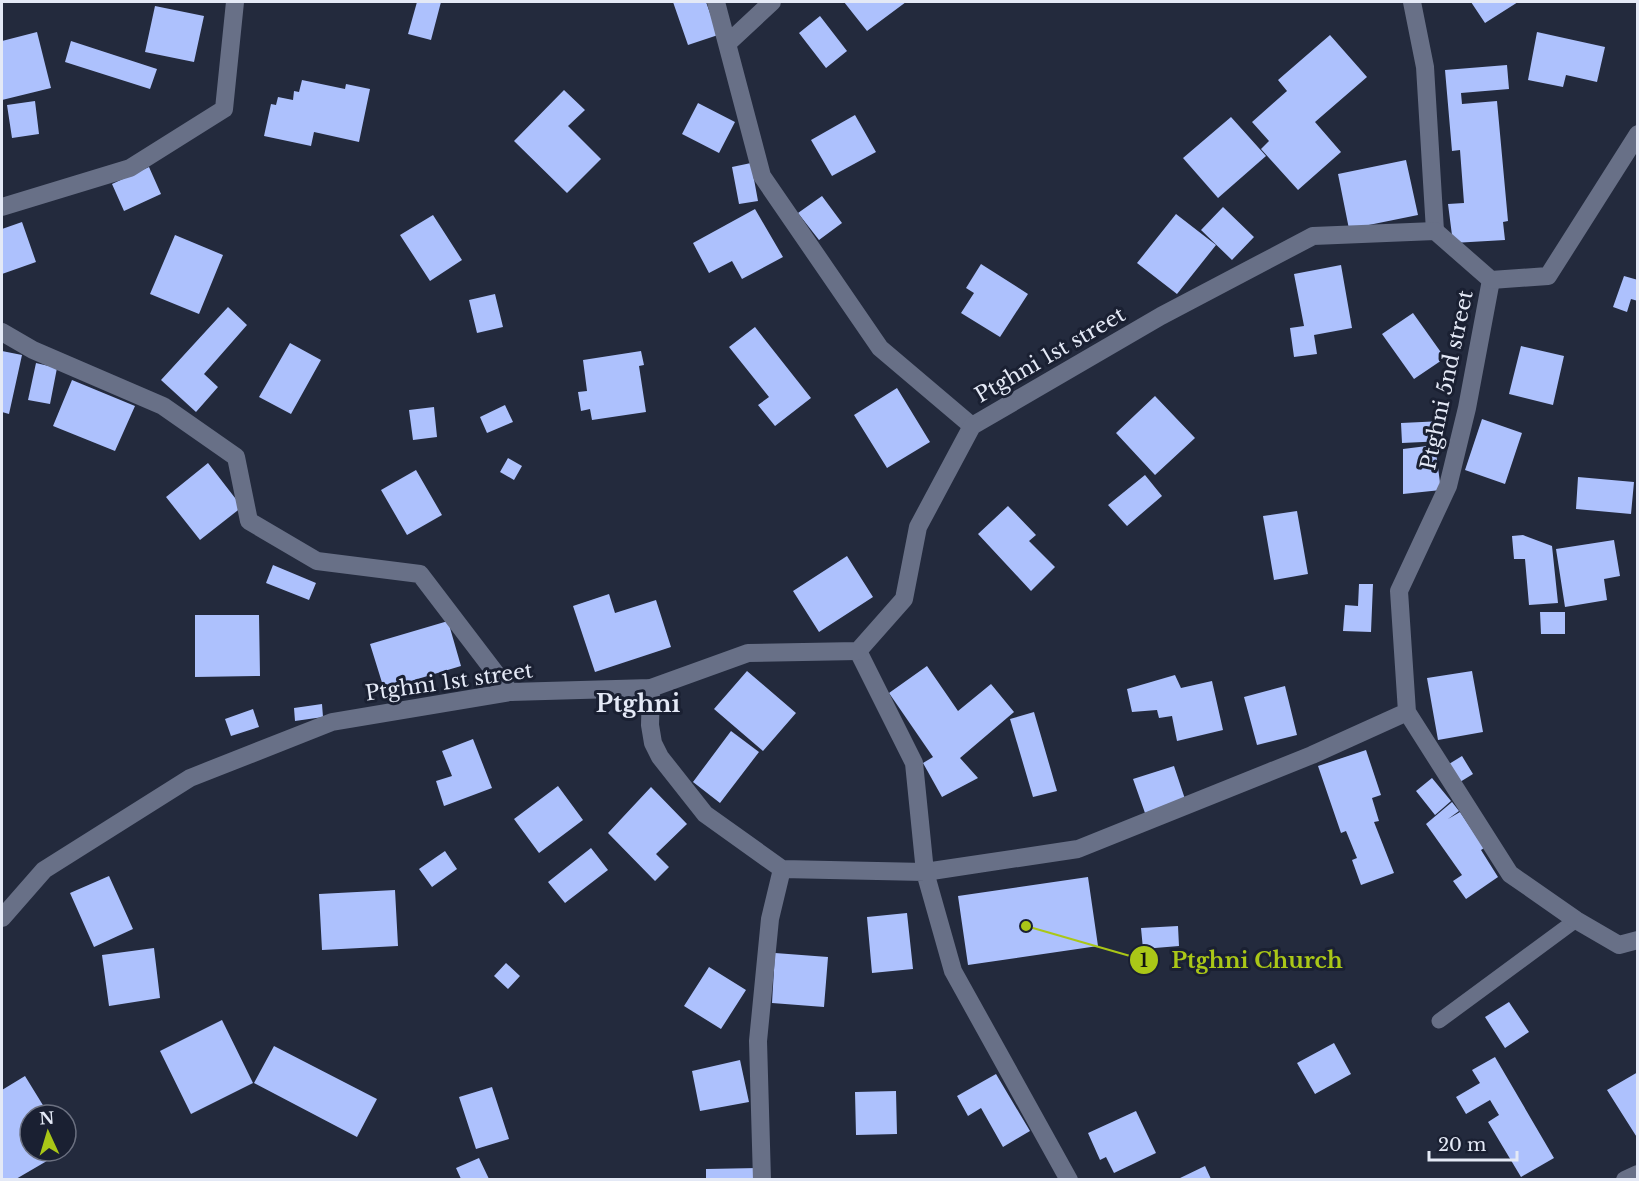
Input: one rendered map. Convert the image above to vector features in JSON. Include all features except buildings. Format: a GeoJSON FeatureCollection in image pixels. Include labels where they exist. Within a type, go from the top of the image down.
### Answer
{"type":"FeatureCollection","features":[{"type":"Feature","properties":{"kind":"street"},"geometry":{"type":"LineString","coordinates":[[2,207],[130,168],[224,109],[235,2]]}},
{"type":"Feature","properties":{"kind":"street"},"geometry":{"type":"LineString","coordinates":[[716,2],[762,176],[880,348],[972,426]]}},
{"type":"Feature","properties":{"kind":"street"},"geometry":{"type":"LineString","coordinates":[[728,43],[772,2]]}},
{"type":"Feature","properties":{"kind":"street"},"geometry":{"type":"LineString","coordinates":[[1412,2],[1425,67],[1435,231],[1491,280],[1548,276],[1638,134]]}},
{"type":"Feature","properties":{"kind":"street","name":"Ptghni 1st street"},"geometry":{"type":"LineString","coordinates":[[2,918],[44,870],[190,778],[332,722],[510,692],[651,688],[748,653],[858,651],[904,598],[918,527],[972,426],[1161,316],[1313,236],[1435,231]]}},
{"type":"Feature","properties":{"kind":"street","name":"Ptghni 5nd street"},"geometry":{"type":"LineString","coordinates":[[1491,280],[1467,408],[1448,486],[1399,591],[1407,712],[1510,874],[1576,920],[1619,945],[1638,940]]}},
{"type":"Feature","properties":{"kind":"street"},"geometry":{"type":"LineString","coordinates":[[2,332],[33,350],[163,405],[236,457],[249,521],[317,561],[420,574],[510,692]]}},
{"type":"Feature","properties":{"kind":"street"},"geometry":{"type":"LineString","coordinates":[[858,651],[914,763],[925,872],[953,971],[1069,1179]]}},
{"type":"Feature","properties":{"kind":"street"},"geometry":{"type":"LineString","coordinates":[[651,688],[650,725],[653,743],[660,757],[705,814],[782,869],[925,872],[1078,849],[1312,755],[1407,712]]}},
{"type":"Feature","properties":{"kind":"street"},"geometry":{"type":"LineString","coordinates":[[762,1179],[758,1041],[770,919],[782,869]]}},
{"type":"Feature","properties":{"kind":"street"},"geometry":{"type":"LineString","coordinates":[[1626,1179],[1638,1174]]}},
{"type":"Feature","properties":{"kind":"lane"},"geometry":{"type":"LineString","coordinates":[[1439,1021],[1576,920]]}},
{"type":"Feature","properties":{"kind":"place","name":"Ptghni Church"},"geometry":{"type":"Point","coordinates":[1026,926]}},
{"type":"Feature","properties":{"kind":"district","name":"Ptghni"},"geometry":{"type":"Point","coordinates":[638,703]}}]}
